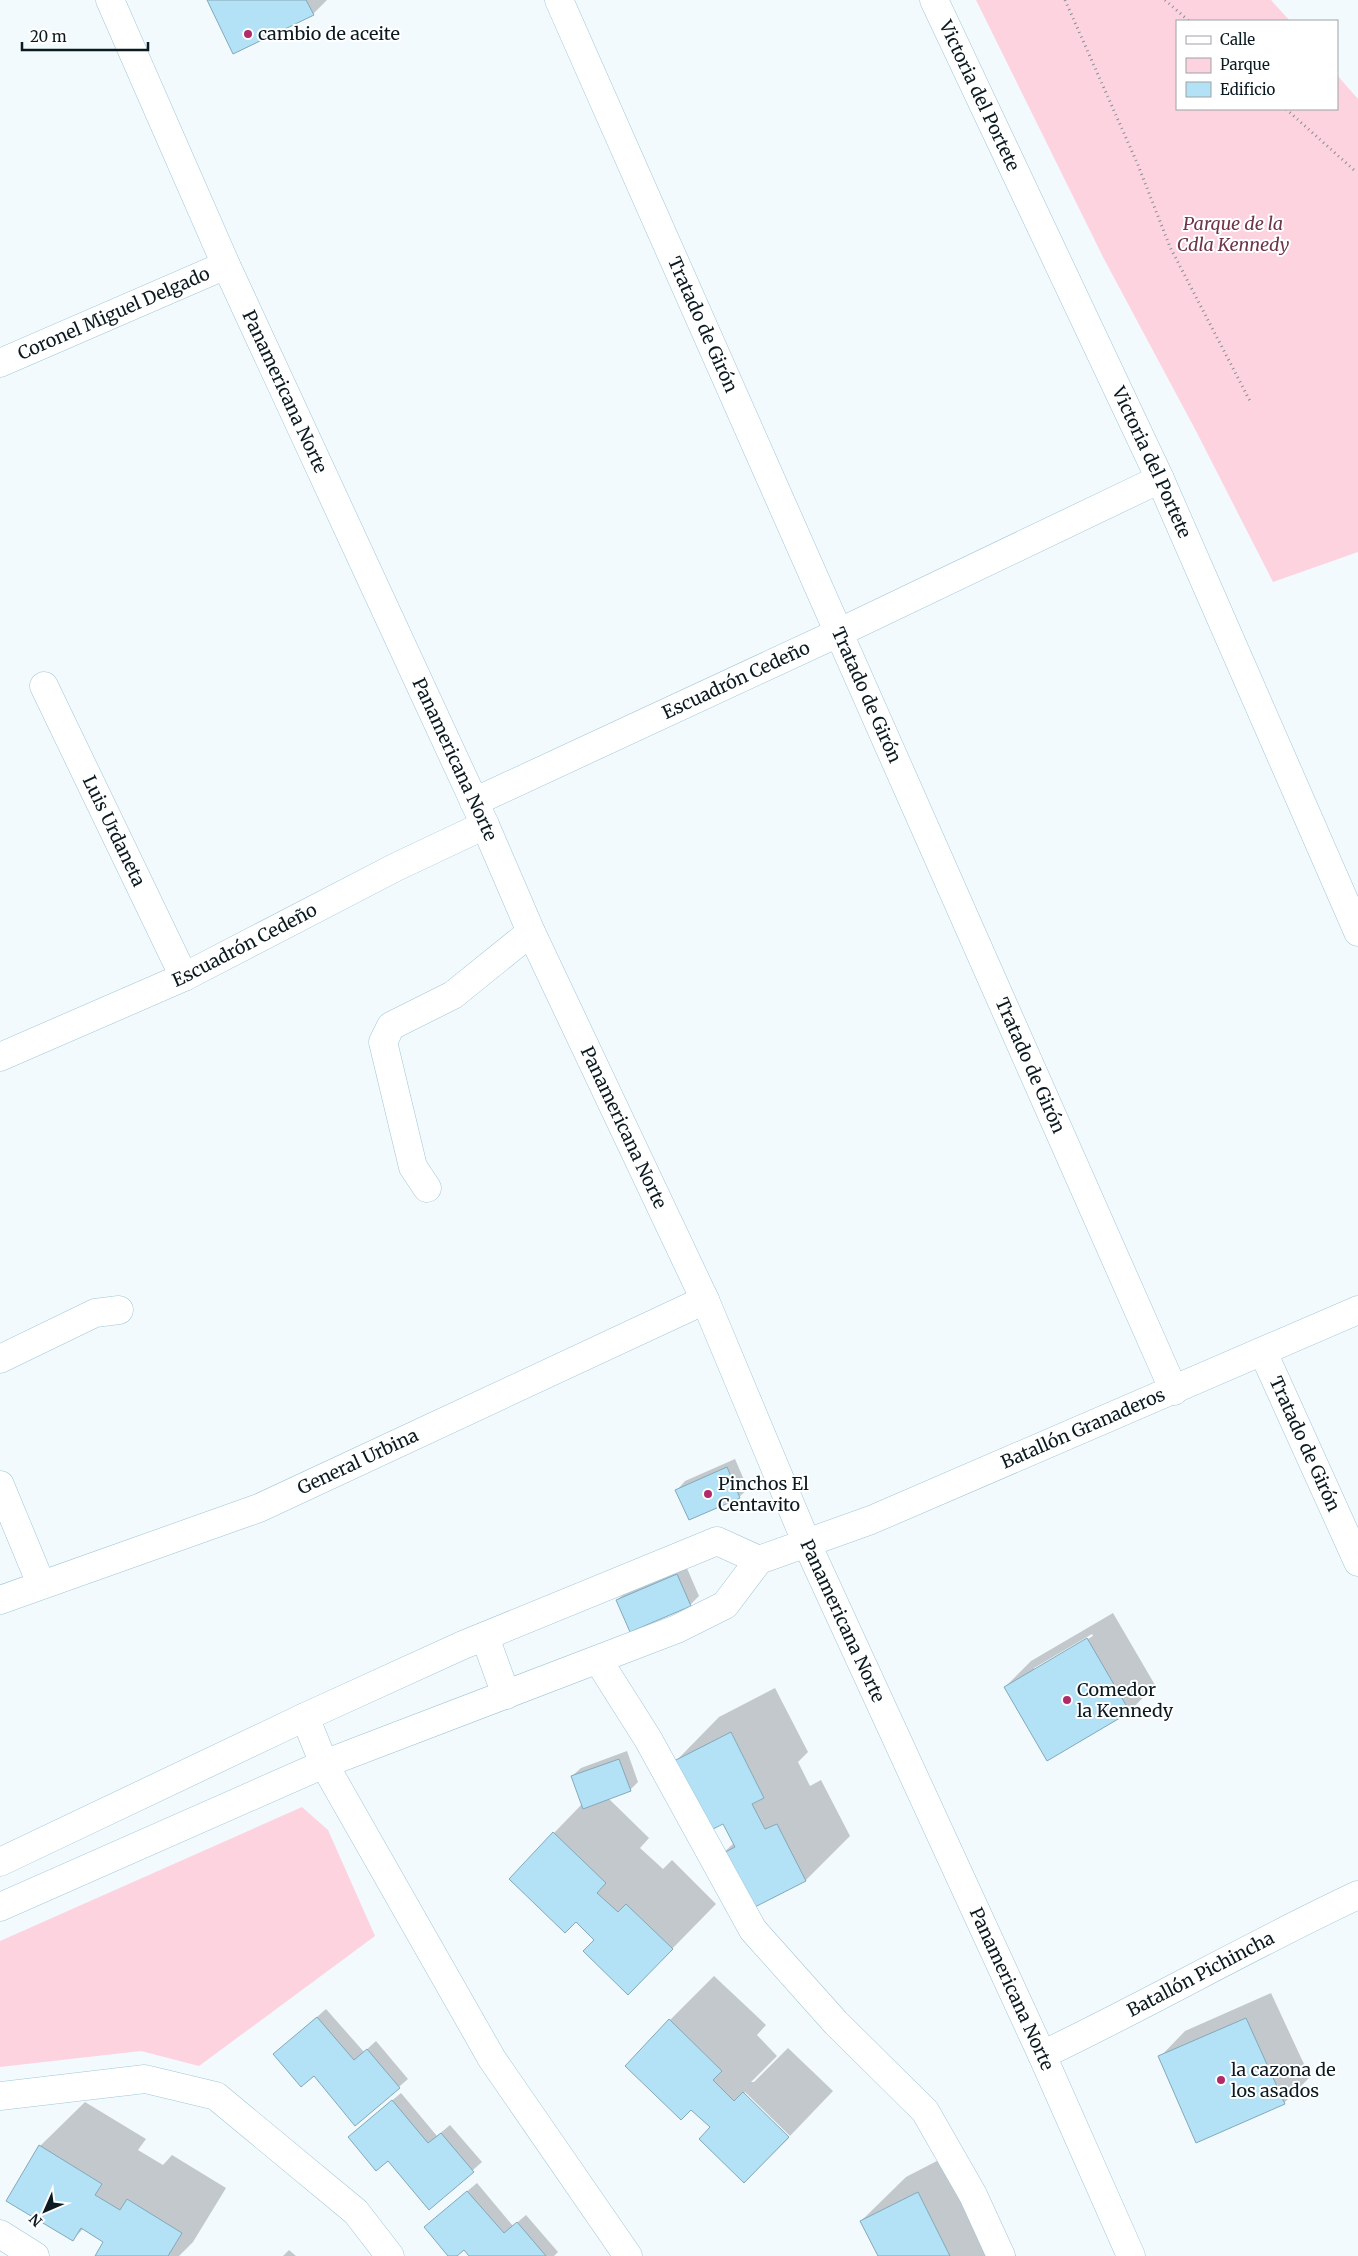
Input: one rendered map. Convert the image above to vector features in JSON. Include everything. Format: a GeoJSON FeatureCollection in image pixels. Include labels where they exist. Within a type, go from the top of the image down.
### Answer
{"type":"FeatureCollection","features":[{"type":"Feature","properties":{"kind":"street","name":"Panamericana Norte"},"geometry":{"type":"LineString","coordinates":[[110,0],[226,265],[479,814],[531,932],[705,1300],[808,1544],[1042,2055],[1131,2256]]}},
{"type":"Feature","properties":{"kind":"street","name":"Tratado de Girón"},"geometry":{"type":"LineString","coordinates":[[559,0],[1174,1391]]}},
{"type":"Feature","properties":{"kind":"street","name":"Victoria del Portete"},"geometry":{"type":"LineString","coordinates":[[934,0],[1160,478],[1358,932]]}},
{"type":"Feature","properties":{"kind":"street","name":"Coronel Miguel Delgado"},"geometry":{"type":"LineString","coordinates":[[0,363],[226,265]]}},
{"type":"Feature","properties":{"kind":"street","name":"Escuadrón Cedeño"},"geometry":{"type":"LineString","coordinates":[[0,1057],[184,978],[396,867],[479,814],[838,634],[1160,478]]}},
{"type":"Feature","properties":{"kind":"street","name":"Luis Urdaneta"},"geometry":{"type":"LineString","coordinates":[[44,686],[184,978]]}},
{"type":"Feature","properties":{"kind":"street"},"geometry":{"type":"LineString","coordinates":[[427,1188],[413,1166],[383,1042],[391,1026],[453,994],[531,932]]}},
{"type":"Feature","properties":{"kind":"street","name":"General Urbina"},"geometry":{"type":"LineString","coordinates":[[0,1600],[259,1508],[705,1300]]}},
{"type":"Feature","properties":{"kind":"street"},"geometry":{"type":"LineString","coordinates":[[0,1359],[95,1313],[119,1310]]}},
{"type":"Feature","properties":{"kind":"street","name":"Batallón Granaderos"},"geometry":{"type":"LineString","coordinates":[[759,1560],[871,1520],[1174,1391],[1358,1310]]}},
{"type":"Feature","properties":{"kind":"street","name":"Tratado de Girón"},"geometry":{"type":"LineString","coordinates":[[1263,1352],[1358,1562]]}},
{"type":"Feature","properties":{"kind":"street"},"geometry":{"type":"LineString","coordinates":[[0,1485],[41,1584]]}},
{"type":"Feature","properties":{"kind":"street"},"geometry":{"type":"LineString","coordinates":[[0,1862],[305,1717],[485,1637],[717,1541],[759,1560],[725,1605],[677,1629],[324,1764],[0,1907]]}},
{"type":"Feature","properties":{"kind":"street"},"geometry":{"type":"LineString","coordinates":[[485,1637],[506,1695]]}},
{"type":"Feature","properties":{"kind":"street"},"geometry":{"type":"LineString","coordinates":[[598,1660],[648,1740],[753,1930],[836,2023],[925,2111],[973,2195],[1001,2256]]}},
{"type":"Feature","properties":{"kind":"street"},"geometry":{"type":"LineString","coordinates":[[305,1717],[324,1764],[492,2058],[628,2256]]}},
{"type":"Feature","properties":{"kind":"street","name":"Batallón Pichincha"},"geometry":{"type":"LineString","coordinates":[[1042,2055],[1102,2027],[1302,1921],[1358,1895]]}},
{"type":"Feature","properties":{"kind":"street"},"geometry":{"type":"LineString","coordinates":[[0,2096],[145,2079],[216,2096],[356,2212],[390,2256]]}},
{"type":"Feature","properties":{"kind":"street"},"geometry":{"type":"LineString","coordinates":[[0,2234],[36,2256]]}},
{"type":"Feature","properties":{"kind":"path"},"geometry":{"type":"LineString","coordinates":[[1065,0],[1138,165],[1170,247],[1250,403]]}},
{"type":"Feature","properties":{"kind":"path"},"geometry":{"type":"LineString","coordinates":[[1165,0],[1188,20]]}},
{"type":"Feature","properties":{"kind":"path"},"geometry":{"type":"LineString","coordinates":[[1287,110],[1354,170]]}},
{"type":"Feature","properties":{"kind":"green space","name":"Parque de la Cdla Kennedy"},"geometry":{"type":"Polygon","coordinates":[[[976,0],[1271,0],[1289,20],[1176,20],[1176,110],[1338,110],[1338,76],[1358,99],[1358,552],[1273,582],[1196,431],[1104,259],[976,0]]]}},
{"type":"Feature","properties":{"kind":"green space"},"geometry":{"type":"Polygon","coordinates":[[[302,1807],[328,1830],[375,1936],[199,2066],[141,2051],[0,2067],[0,1941],[302,1807]]]}},
{"type":"Feature","properties":{"kind":"building","name":"cambio de aceite"},"geometry":{"type":"Polygon","coordinates":[[[207,0],[306,0],[314,15],[233,54],[207,0]]]}},
{"type":"Feature","properties":{"kind":"building","name":"Pinchos El Centavito"},"geometry":{"type":"Polygon","coordinates":[[[727,1467],[740,1498],[689,1520],[675,1490],[727,1467]]]}},
{"type":"Feature","properties":{"kind":"building"},"geometry":{"type":"Polygon","coordinates":[[[677,1574],[691,1606],[630,1632],[616,1600],[677,1574]]]}},
{"type":"Feature","properties":{"kind":"building","name":"Comedor la Kennedy"},"geometry":{"type":"Polygon","coordinates":[[[1087,1638],[1130,1712],[1047,1761],[1004,1687],[1087,1638]]]}},
{"type":"Feature","properties":{"kind":"building"},"geometry":{"type":"Polygon","coordinates":[[[731,1732],[764,1798],[752,1804],[765,1829],[777,1824],[806,1881],[749,1910],[720,1855],[735,1847],[723,1824],[709,1831],[674,1761],[731,1732]]]}},
{"type":"Feature","properties":{"kind":"building"},"geometry":{"type":"Polygon","coordinates":[[[619,1759],[631,1791],[583,1809],[571,1776],[619,1759]]]}},
{"type":"Feature","properties":{"kind":"building"},"geometry":{"type":"Polygon","coordinates":[[[553,1832],[606,1883],[597,1893],[618,1912],[626,1904],[673,1949],[628,1995],[583,1951],[594,1940],[576,1922],[565,1933],[509,1879],[553,1832]]]}},
{"type":"Feature","properties":{"kind":"building"},"geometry":{"type":"Polygon","coordinates":[[[317,2017],[354,2060],[367,2049],[400,2088],[355,2126],[314,2076],[301,2087],[273,2054],[317,2017]]]}},
{"type":"Feature","properties":{"kind":"building","name":"la cazona de los asados"},"geometry":{"type":"Polygon","coordinates":[[[1246,2018],[1285,2104],[1196,2143],[1158,2056],[1246,2018]]]}},
{"type":"Feature","properties":{"kind":"building"},"geometry":{"type":"Polygon","coordinates":[[[669,2019],[722,2071],[713,2080],[734,2101],[743,2092],[789,2137],[744,2183],[699,2139],[710,2127],[691,2110],[681,2120],[625,2066],[669,2019]]]}},
{"type":"Feature","properties":{"kind":"building"},"geometry":{"type":"Polygon","coordinates":[[[392,2100],[428,2143],[441,2133],[474,2172],[429,2210],[388,2161],[376,2171],[348,2137],[392,2100]]]}},
{"type":"Feature","properties":{"kind":"building"},"geometry":{"type":"Polygon","coordinates":[[[39,2145],[102,2184],[95,2195],[120,2210],[127,2199],[182,2233],[168,2256],[95,2256],[103,2242],[81,2228],[73,2241],[6,2201],[39,2145]]]}},
{"type":"Feature","properties":{"kind":"building"},"geometry":{"type":"Polygon","coordinates":[[[467,2191],[504,2233],[517,2222],[546,2256],[469,2256],[464,2250],[457,2256],[448,2256],[424,2227],[467,2191]]]}},
{"type":"Feature","properties":{"kind":"building"},"geometry":{"type":"Polygon","coordinates":[[[918,2192],[950,2256],[878,2256],[860,2221],[918,2192]]]}},
{"type":"Feature","properties":{"kind":"place","name":"cambio de aceite"},"geometry":{"type":"Point","coordinates":[248,34]}},
{"type":"Feature","properties":{"kind":"place","name":"Pinchos El Centavito"},"geometry":{"type":"Point","coordinates":[708,1494]}},
{"type":"Feature","properties":{"kind":"place","name":"Comedor la Kennedy"},"geometry":{"type":"Point","coordinates":[1067,1700]}},
{"type":"Feature","properties":{"kind":"place","name":"la cazona de los asados"},"geometry":{"type":"Point","coordinates":[1221,2080]}}]}
